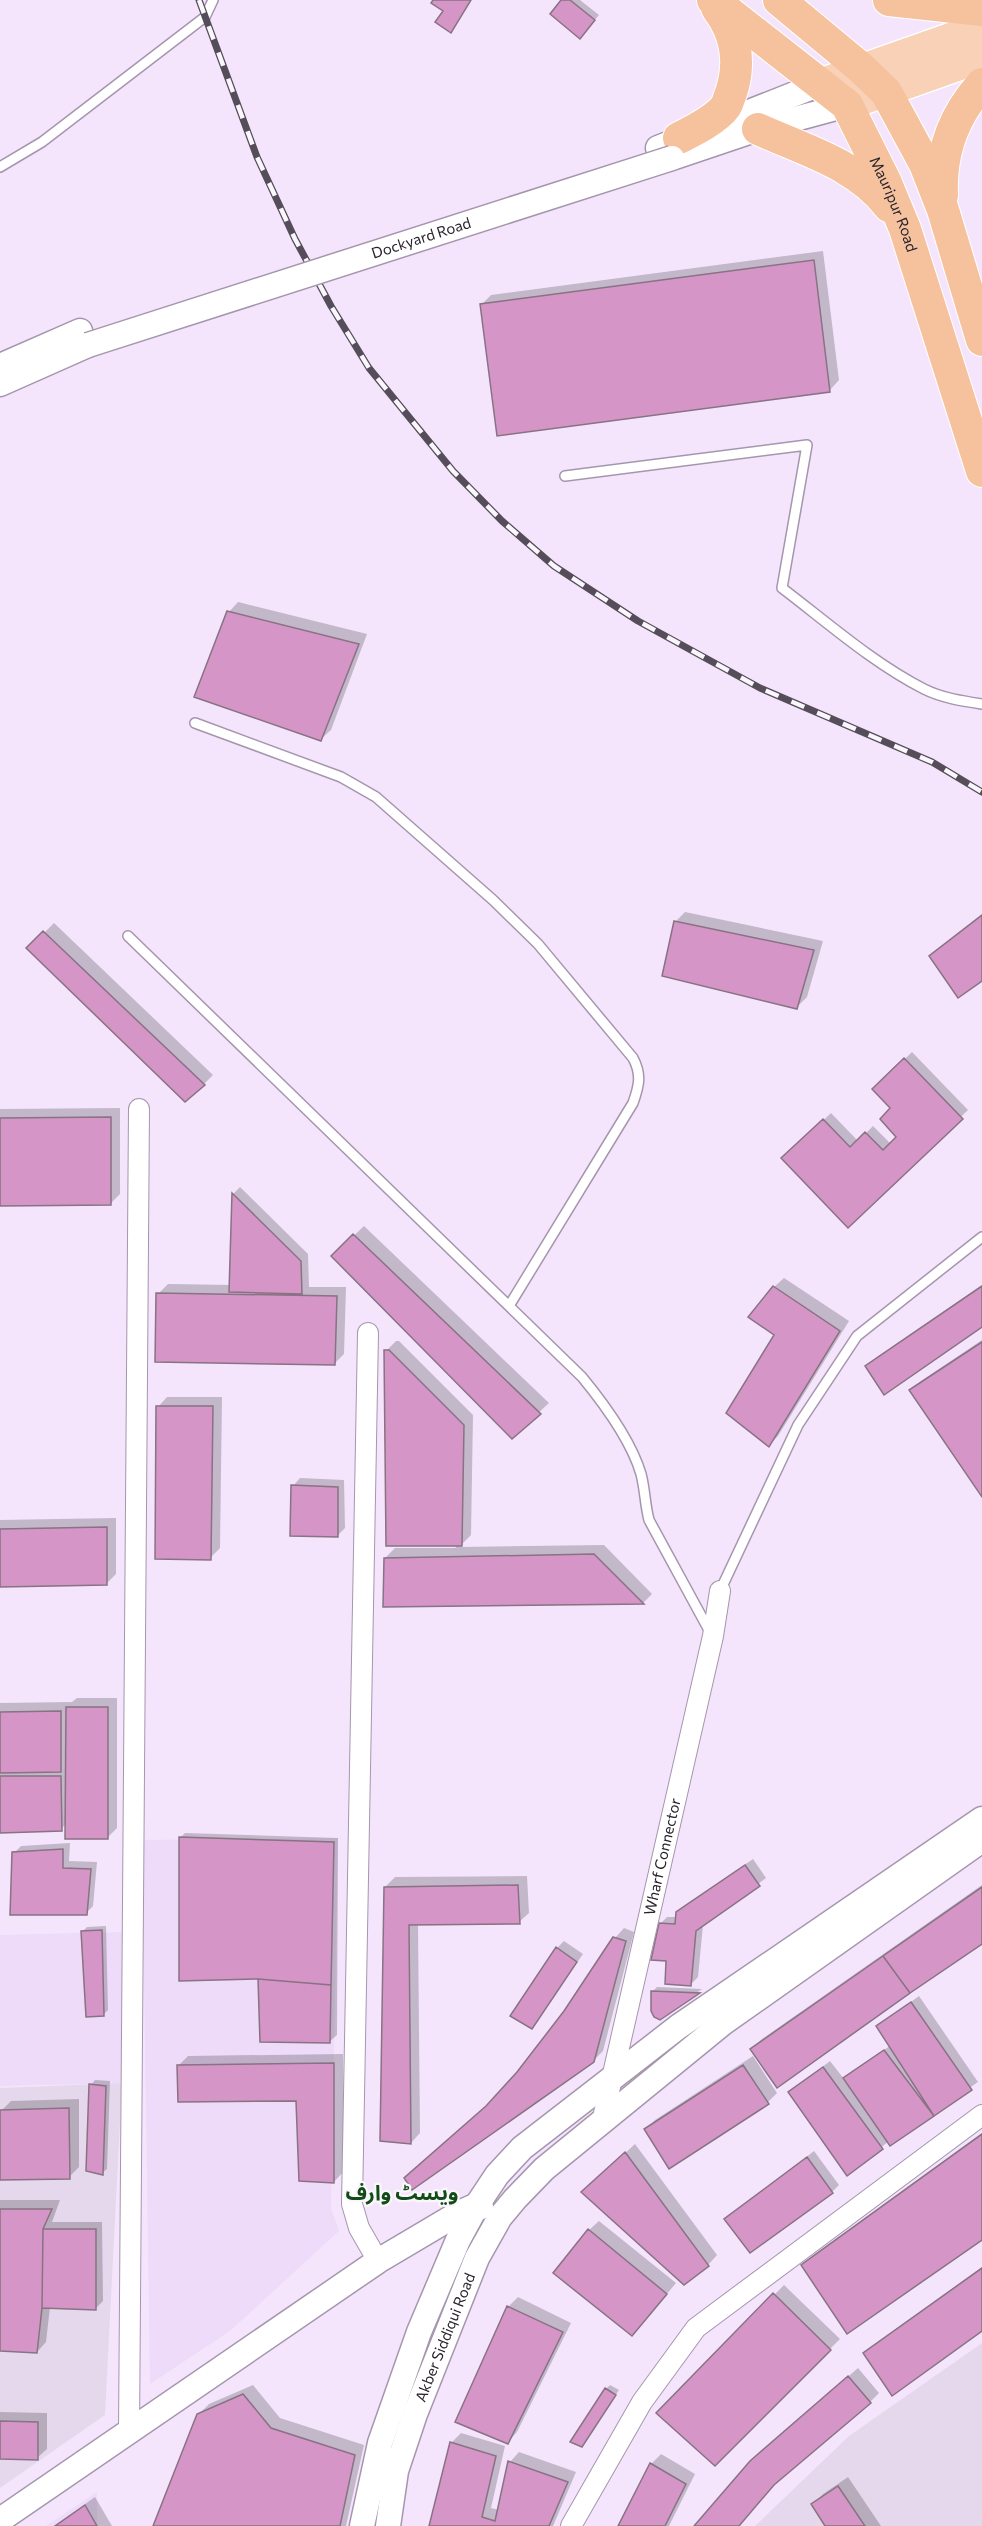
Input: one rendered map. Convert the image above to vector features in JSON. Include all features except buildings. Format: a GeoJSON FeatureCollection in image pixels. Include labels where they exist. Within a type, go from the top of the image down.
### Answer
{"type":"FeatureCollection","features":[{"type":"Feature","properties":{"kind":"highway","name":"Mauripur Road"},"geometry":{"type":"LineString","coordinates":[[712,0],[847,105],[886,183],[907,234],[982,471]]}},
{"type":"Feature","properties":{"kind":"highway"},"geometry":{"type":"LineString","coordinates":[[670,148],[726,106],[736,78],[736,49],[727,21],[712,0]]}},
{"type":"Feature","properties":{"kind":"highway"},"geometry":{"type":"LineString","coordinates":[[779,0],[861,68],[886,92],[925,164],[944,214],[982,340]]}},
{"type":"Feature","properties":{"kind":"highway"},"geometry":{"type":"LineString","coordinates":[[889,0],[982,10]]}},
{"type":"Feature","properties":{"kind":"highway"},"geometry":{"type":"LineString","coordinates":[[944,214],[941,173],[948,136],[965,103],[982,84]]}},
{"type":"Feature","properties":{"kind":"highway"},"geometry":{"type":"LineString","coordinates":[[758,129],[832,160],[862,179],[888,203],[907,234]]}},
{"type":"Feature","properties":{"kind":"main road"},"geometry":{"type":"LineString","coordinates":[[820,84],[982,27]]}},
{"type":"Feature","properties":{"kind":"main road"},"geometry":{"type":"LineString","coordinates":[[847,105],[982,57]]}},
{"type":"Feature","properties":{"kind":"street","name":"Dockyard Road"},"geometry":{"type":"LineString","coordinates":[[0,384],[88,345],[670,148],[820,84]]}},
{"type":"Feature","properties":{"kind":"street","name":"Dockyard Road"},"geometry":{"type":"LineString","coordinates":[[0,366],[81,331],[670,148],[758,129],[847,105]]}},
{"type":"Feature","properties":{"kind":"street"},"geometry":{"type":"LineString","coordinates":[[129,2432],[139,1109]]}},
{"type":"Feature","properties":{"kind":"street"},"geometry":{"type":"LineString","coordinates":[[368,1333],[352,2204],[359,2228],[378,2261]]}},
{"type":"Feature","properties":{"kind":"street","name":"Wharf Connector"},"geometry":{"type":"LineString","coordinates":[[602,2122],[713,1636],[720,1592]]}},
{"type":"Feature","properties":{"kind":"street","name":"Akber Siddiqui Road"},"geometry":{"type":"LineString","coordinates":[[362,2526],[380,2443],[419,2332],[458,2240],[497,2175],[522,2148],[613,2075],[678,2027],[982,1819]]}},
{"type":"Feature","properties":{"kind":"street","name":"Akber Siddiqui Road"},"geometry":{"type":"LineString","coordinates":[[388,2526],[398,2465],[415,2414],[477,2258],[500,2217],[544,2169],[723,2024],[982,1840]]}},
{"type":"Feature","properties":{"kind":"street"},"geometry":{"type":"LineString","coordinates":[[571,2526],[642,2402],[696,2328],[982,2115]]}},
{"type":"Feature","properties":{"kind":"street"},"geometry":{"type":"LineString","coordinates":[[522,2148],[544,2169]]}},
{"type":"Feature","properties":{"kind":"street"},"geometry":{"type":"LineString","coordinates":[[0,2520],[378,2261],[459,2213],[477,2205],[500,2217]]}},
{"type":"Feature","properties":{"kind":"lane"},"geometry":{"type":"LineString","coordinates":[[0,167],[42,142],[205,17],[213,0]]}},
{"type":"Feature","properties":{"kind":"lane"},"geometry":{"type":"LineString","coordinates":[[565,476],[807,445],[782,588],[882,664],[926,690],[953,700],[982,704]]}},
{"type":"Feature","properties":{"kind":"lane"},"geometry":{"type":"LineString","coordinates":[[195,723],[341,777],[376,797],[493,900],[538,944],[633,1058],[638,1068],[640,1083],[633,1103],[509,1306]]}},
{"type":"Feature","properties":{"kind":"lane"},"geometry":{"type":"LineString","coordinates":[[128,936],[582,1377],[628,1444],[641,1474],[644,1503],[649,1520],[713,1636]]}},
{"type":"Feature","properties":{"kind":"lane"},"geometry":{"type":"LineString","coordinates":[[720,1592],[798,1425],[857,1336],[982,1237]]}},
{"type":"Feature","properties":{"kind":"shaded area"},"geometry":{"type":"Polygon","coordinates":[[[338,1838],[331,2208],[339,2231],[230,2331],[150,2384],[142,1840],[338,1838]]]}},
{"type":"Feature","properties":{"kind":"shaded area"},"geometry":{"type":"Polygon","coordinates":[[[125,1932],[122,2083],[0,2086],[0,1935],[125,1932]]]}},
{"type":"Feature","properties":{"kind":"shaded area"},"geometry":{"type":"Polygon","coordinates":[[[122,2083],[105,2415],[0,2488],[0,2088],[122,2083]]]}},
{"type":"Feature","properties":{"kind":"shaded area"},"geometry":{"type":"Polygon","coordinates":[[[982,2343],[982,2526],[755,2526],[849,2436],[982,2343]]]}},
{"type":"Feature","properties":{"kind":"shaded area"},"geometry":{"type":"Polygon","coordinates":[[[97,2492],[97,2526],[46,2526],[97,2492]]]}},
{"type":"Feature","properties":{"kind":"railway"},"geometry":{"type":"LineString","coordinates":[[199,0],[257,157],[295,239],[331,306],[369,368],[453,471],[502,521],[554,566],[638,621],[760,688],[932,762],[982,792]]}},
{"type":"Feature","properties":{"kind":"district","name":"ویسٹ وارف"},"geometry":{"type":"Point","coordinates":[402,2193]}}]}
